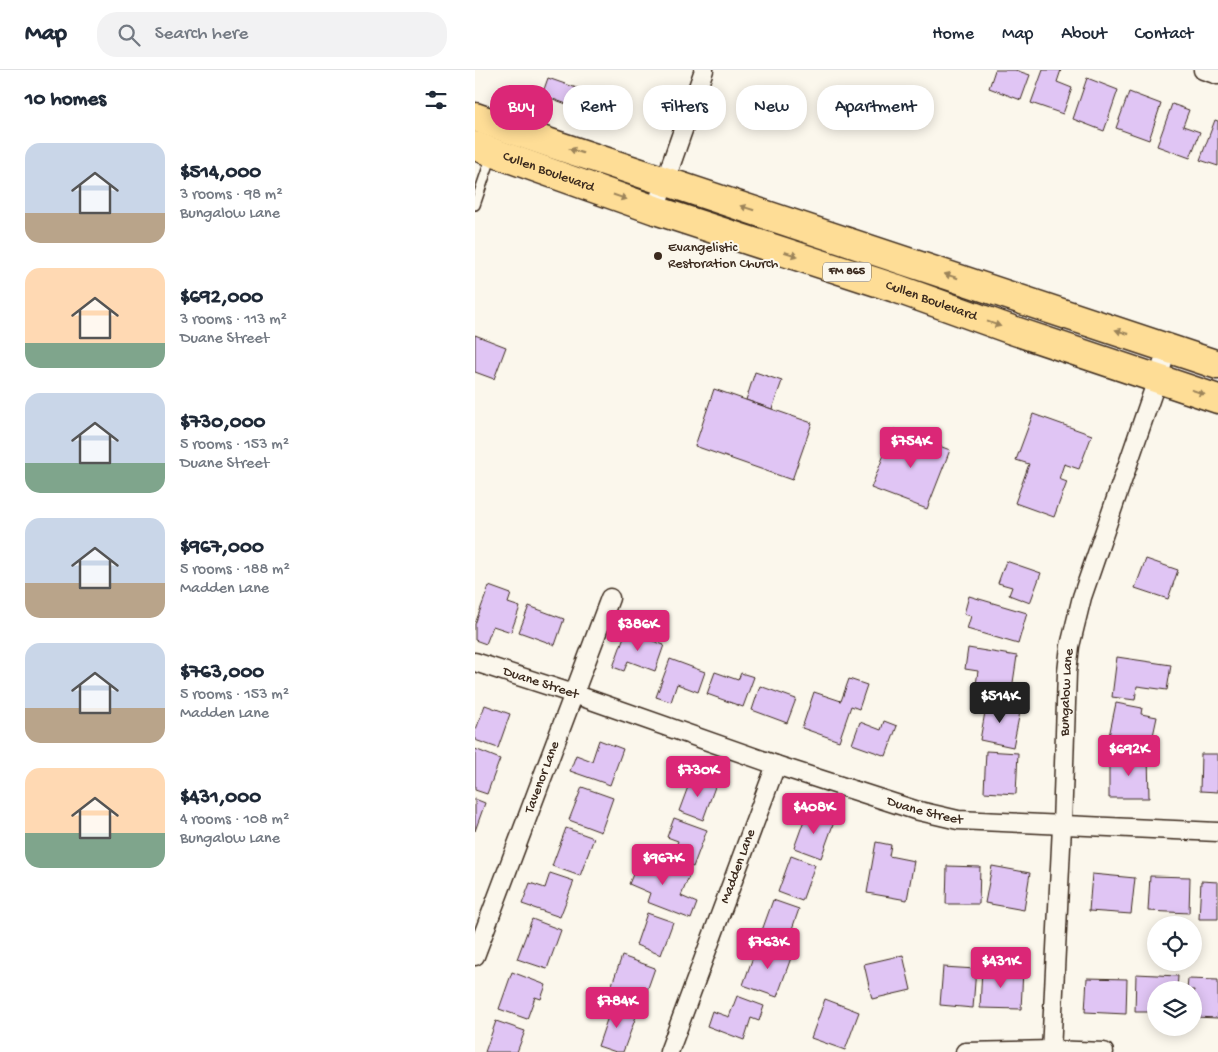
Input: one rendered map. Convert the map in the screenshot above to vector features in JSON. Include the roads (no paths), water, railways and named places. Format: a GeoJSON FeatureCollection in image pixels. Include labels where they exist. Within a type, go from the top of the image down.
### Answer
{"type":"FeatureCollection","features":[{"type":"Feature","properties":{"kind":"main road","name":"Cullen Boulevard"},"geometry":{"type":"LineString","coordinates":[[475,117],[1218,365]]}},
{"type":"Feature","properties":{"kind":"main road","name":"Cullen Boulevard"},"geometry":{"type":"LineString","coordinates":[[484,149],[655,210],[895,288],[1012,330],[1218,399]]}},
{"type":"Feature","properties":{"kind":"main road"},"geometry":{"type":"LineString","coordinates":[[895,288],[905,260]]}},
{"type":"Feature","properties":{"kind":"street"},"geometry":{"type":"LineString","coordinates":[[655,210],[704,70]]}},
{"type":"Feature","properties":{"kind":"street"},"geometry":{"type":"LineString","coordinates":[[1203,70],[1218,75]]}},
{"type":"Feature","properties":{"kind":"street","name":"Bungalow Lane"},"geometry":{"type":"LineString","coordinates":[[1051,1051],[1067,672],[1075,620],[1168,348]]}},
{"type":"Feature","properties":{"kind":"street","name":"Tavenor Lane"},"geometry":{"type":"LineString","coordinates":[[475,956],[609,598]]}},
{"type":"Feature","properties":{"kind":"street","name":"Duane Street"},"geometry":{"type":"LineString","coordinates":[[475,662],[574,694],[776,765],[915,810],[958,820],[1218,832]]}},
{"type":"Feature","properties":{"kind":"street","name":"Madden Lane"},"geometry":{"type":"LineString","coordinates":[[669,1052],[776,765]]}},
{"type":"Feature","properties":{"kind":"street"},"geometry":{"type":"LineString","coordinates":[[965,1052],[1104,1052]]}},
{"type":"Feature","properties":{"kind":"lane"},"geometry":{"type":"LineString","coordinates":[[475,205],[484,149]]}},
{"type":"Feature","properties":{"kind":"place","name":"Evangelistic Restoration Church"},"geometry":{"type":"Point","coordinates":[658,256]}}]}
